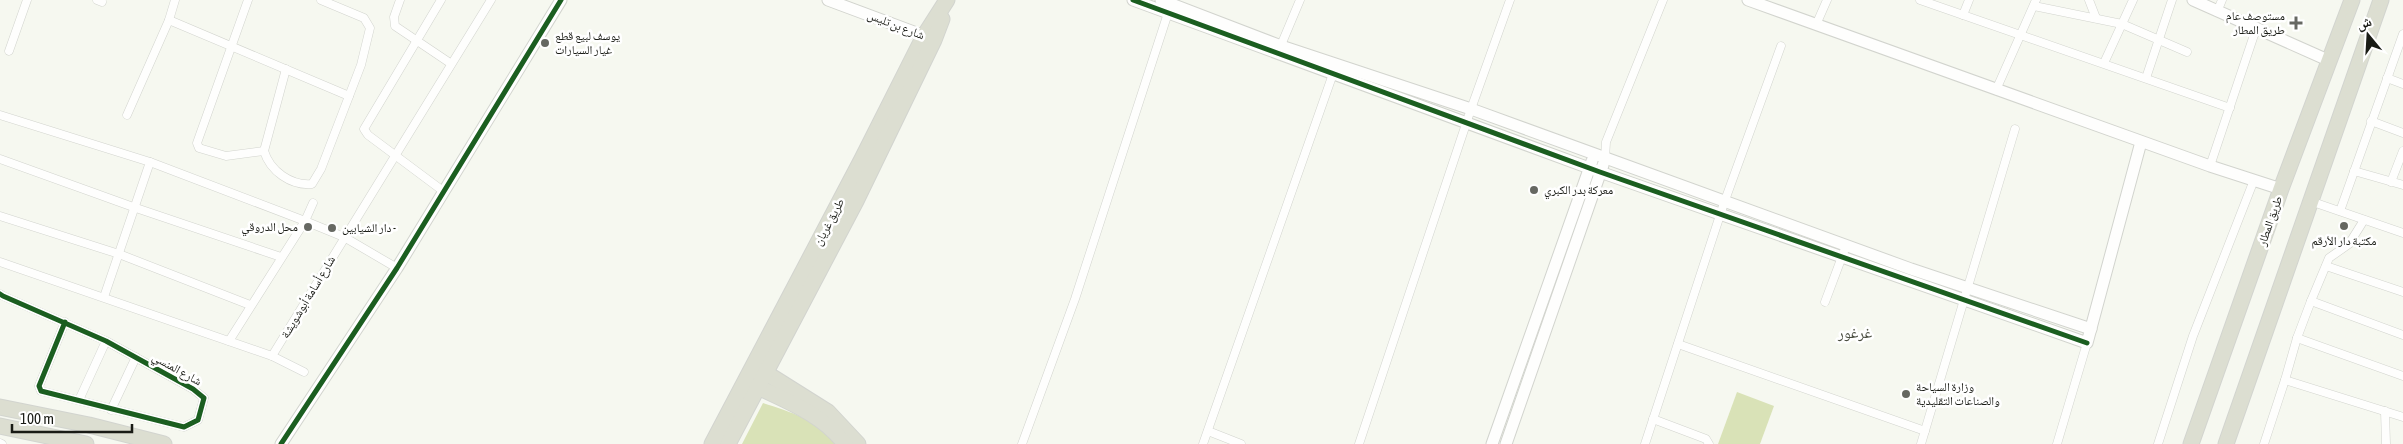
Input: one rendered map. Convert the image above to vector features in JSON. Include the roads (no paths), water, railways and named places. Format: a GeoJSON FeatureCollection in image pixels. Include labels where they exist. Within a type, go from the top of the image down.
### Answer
{"type":"FeatureCollection","features":[{"type":"Feature","properties":{"kind":"highway","name":"طريق غريان"},"geometry":{"type":"LineString","coordinates":[[728,444],[752,384],[856,201],[929,38],[949,0]]}},
{"type":"Feature","properties":{"kind":"highway","name":"طريق المطار"},"geometry":{"type":"LineString","coordinates":[[2192,444],[2281,189],[2352,0]]}},
{"type":"Feature","properties":{"kind":"highway"},"geometry":{"type":"LineString","coordinates":[[2228,441],[2381,0]]}},
{"type":"Feature","properties":{"kind":"highway"},"geometry":{"type":"LineString","coordinates":[[760,369],[828,412],[858,444]]}},
{"type":"Feature","properties":{"kind":"highway","name":"طريق غريان"},"geometry":{"type":"LineString","coordinates":[[712,444],[723,420],[752,384]]}},
{"type":"Feature","properties":{"kind":"highway"},"geometry":{"type":"LineString","coordinates":[[752,384],[792,402],[824,423],[845,444]]}},
{"type":"Feature","properties":{"kind":"highway"},"geometry":{"type":"LineString","coordinates":[[0,406],[89,425],[164,444]]}},
{"type":"Feature","properties":{"kind":"highway"},"geometry":{"type":"LineString","coordinates":[[702,444],[723,420]]}},
{"type":"Feature","properties":{"kind":"highway"},"geometry":{"type":"LineString","coordinates":[[0,426],[86,444]]}},
{"type":"Feature","properties":{"kind":"street"},"geometry":{"type":"LineString","coordinates":[[10,51],[27,0]]}},
{"type":"Feature","properties":{"kind":"street"},"geometry":{"type":"LineString","coordinates":[[127,115],[169,20],[174,0]]}},
{"type":"Feature","properties":{"kind":"street"},"geometry":{"type":"LineString","coordinates":[[248,0],[230,45],[197,144],[199,148],[217,155],[264,151]]}},
{"type":"Feature","properties":{"kind":"street"},"geometry":{"type":"LineString","coordinates":[[286,70],[264,151],[269,163],[283,176],[301,184],[312,184],[321,169],[361,65],[370,28],[364,18],[323,0]]}},
{"type":"Feature","properties":{"kind":"street"},"geometry":{"type":"LineString","coordinates":[[400,0],[394,17],[395,26],[450,63]]}},
{"type":"Feature","properties":{"kind":"street"},"geometry":{"type":"LineString","coordinates":[[441,0],[364,129],[368,135],[443,191]]}},
{"type":"Feature","properties":{"kind":"street","name":"شارع أسامة أبوشويشة"},"geometry":{"type":"LineString","coordinates":[[272,356],[394,154],[491,0]]}},
{"type":"Feature","properties":{"kind":"street"},"geometry":{"type":"LineString","coordinates":[[281,444],[397,268],[561,0]]}},
{"type":"Feature","properties":{"kind":"street","name":"شارع بن تليس"},"geometry":{"type":"LineString","coordinates":[[828,0],[929,38]]}},
{"type":"Feature","properties":{"kind":"street"},"geometry":{"type":"LineString","coordinates":[[1133,0],[1167,6],[1334,69],[1466,123],[1595,170],[1723,209],[1782,224],[1967,289],[2091,329]]}},
{"type":"Feature","properties":{"kind":"street"},"geometry":{"type":"LineString","coordinates":[[1280,50],[1300,0]]}},
{"type":"Feature","properties":{"kind":"street"},"geometry":{"type":"LineString","coordinates":[[1358,444],[1470,109],[1510,0]]}},
{"type":"Feature","properties":{"kind":"street"},"geometry":{"type":"LineString","coordinates":[[1492,444],[1522,377],[1599,157],[1663,0]]}},
{"type":"Feature","properties":{"kind":"street"},"geometry":{"type":"LineString","coordinates":[[1748,0],[2141,142],[2281,189]]}},
{"type":"Feature","properties":{"kind":"street"},"geometry":{"type":"LineString","coordinates":[[1816,25],[1828,0]]}},
{"type":"Feature","properties":{"kind":"street"},"geometry":{"type":"LineString","coordinates":[[1920,0],[2230,108]]}},
{"type":"Feature","properties":{"kind":"street"},"geometry":{"type":"LineString","coordinates":[[1963,15],[1970,0]]}},
{"type":"Feature","properties":{"kind":"street"},"geometry":{"type":"LineString","coordinates":[[2089,0],[2096,18]]}},
{"type":"Feature","properties":{"kind":"street"},"geometry":{"type":"LineString","coordinates":[[2104,63],[2133,0]]}},
{"type":"Feature","properties":{"kind":"street"},"geometry":{"type":"LineString","coordinates":[[2146,78],[2172,0]]}},
{"type":"Feature","properties":{"kind":"street"},"geometry":{"type":"LineString","coordinates":[[2193,0],[2330,61]]}},
{"type":"Feature","properties":{"kind":"street"},"geometry":{"type":"LineString","coordinates":[[2217,12],[2222,0]]}},
{"type":"Feature","properties":{"kind":"street"},"geometry":{"type":"LineString","coordinates":[[1996,90],[2035,3],[2122,24],[2187,52]]}},
{"type":"Feature","properties":{"kind":"street"},"geometry":{"type":"LineString","coordinates":[[1022,444],[1078,290],[1167,6]]}},
{"type":"Feature","properties":{"kind":"street"},"geometry":{"type":"LineString","coordinates":[[169,20],[349,96]]}},
{"type":"Feature","properties":{"kind":"street"},"geometry":{"type":"LineString","coordinates":[[2210,166],[2256,29]]}},
{"type":"Feature","properties":{"kind":"street"},"geometry":{"type":"LineString","coordinates":[[2340,211],[2387,78],[2401,45],[2403,34]]}},
{"type":"Feature","properties":{"kind":"street"},"geometry":{"type":"LineString","coordinates":[[1645,444],[1723,209],[1781,46]]}},
{"type":"Feature","properties":{"kind":"street"},"geometry":{"type":"LineString","coordinates":[[1334,69],[1470,109],[1599,157],[1723,209],[1778,235],[2087,343]]}},
{"type":"Feature","properties":{"kind":"street"},"geometry":{"type":"LineString","coordinates":[[1203,444],[1334,69]]}},
{"type":"Feature","properties":{"kind":"street"},"geometry":{"type":"LineString","coordinates":[[2387,78],[2403,84]]}},
{"type":"Feature","properties":{"kind":"street"},"geometry":{"type":"LineString","coordinates":[[0,115],[150,162],[305,221],[344,237],[397,268]]}},
{"type":"Feature","properties":{"kind":"street"},"geometry":{"type":"LineString","coordinates":[[2372,122],[2403,133]]}},
{"type":"Feature","properties":{"kind":"street"},"geometry":{"type":"LineString","coordinates":[[1921,444],[2015,129]]}},
{"type":"Feature","properties":{"kind":"street"},"geometry":{"type":"LineString","coordinates":[[2056,444],[2091,329],[2141,142]]}},
{"type":"Feature","properties":{"kind":"street"},"geometry":{"type":"LineString","coordinates":[[2391,182],[2403,151]]}},
{"type":"Feature","properties":{"kind":"street"},"geometry":{"type":"LineString","coordinates":[[0,159],[281,257]]}},
{"type":"Feature","properties":{"kind":"street"},"geometry":{"type":"LineString","coordinates":[[104,298],[150,162]]}},
{"type":"Feature","properties":{"kind":"street"},"geometry":{"type":"LineString","coordinates":[[2354,171],[2403,185]]}},
{"type":"Feature","properties":{"kind":"street"},"geometry":{"type":"LineString","coordinates":[[2158,444],[2193,336],[2254,180]]}},
{"type":"Feature","properties":{"kind":"street"},"geometry":{"type":"LineString","coordinates":[[2310,201],[2403,233]]}},
{"type":"Feature","properties":{"kind":"street"},"geometry":{"type":"LineString","coordinates":[[229,342],[250,305],[305,221],[313,203]]}},
{"type":"Feature","properties":{"kind":"street"},"geometry":{"type":"LineString","coordinates":[[0,216],[119,254],[250,305]]}},
{"type":"Feature","properties":{"kind":"street"},"geometry":{"type":"LineString","coordinates":[[2264,444],[2285,380],[2296,338],[2329,258],[2349,244],[2364,220]]}},
{"type":"Feature","properties":{"kind":"street"},"geometry":{"type":"LineString","coordinates":[[1778,235],[1782,224]]}},
{"type":"Feature","properties":{"kind":"street"},"geometry":{"type":"LineString","coordinates":[[1825,302],[1846,246]]}},
{"type":"Feature","properties":{"kind":"street"},"geometry":{"type":"LineString","coordinates":[[0,262],[272,356],[304,372]]}},
{"type":"Feature","properties":{"kind":"street"},"geometry":{"type":"LineString","coordinates":[[2326,266],[2403,292]]}},
{"type":"Feature","properties":{"kind":"street"},"geometry":{"type":"LineString","coordinates":[[1908,281],[1911,269]]}},
{"type":"Feature","properties":{"kind":"street","name":"شارع المنسي"},"geometry":{"type":"LineString","coordinates":[[0,294],[65,322],[106,341],[203,395],[204,402],[198,420],[184,427],[42,391],[39,388],[65,322]]}},
{"type":"Feature","properties":{"kind":"street"},"geometry":{"type":"LineString","coordinates":[[2311,301],[2403,335]]}},
{"type":"Feature","properties":{"kind":"street"},"geometry":{"type":"LineString","coordinates":[[2296,338],[2403,376]]}},
{"type":"Feature","properties":{"kind":"street"},"geometry":{"type":"LineString","coordinates":[[78,400],[106,341]]}},
{"type":"Feature","properties":{"kind":"street"},"geometry":{"type":"LineString","coordinates":[[1678,344],[1925,432]]}},
{"type":"Feature","properties":{"kind":"street"},"geometry":{"type":"LineString","coordinates":[[111,410],[136,357]]}},
{"type":"Feature","properties":{"kind":"street"},"geometry":{"type":"LineString","coordinates":[[1506,444],[1522,377]]}},
{"type":"Feature","properties":{"kind":"street"},"geometry":{"type":"LineString","coordinates":[[2285,380],[2403,417]]}},
{"type":"Feature","properties":{"kind":"street"},"geometry":{"type":"LineString","coordinates":[[2385,411],[2386,444]]}},
{"type":"Feature","properties":{"kind":"street"},"geometry":{"type":"LineString","coordinates":[[1653,419],[1706,440],[1709,444]]}},
{"type":"Feature","properties":{"kind":"street"},"geometry":{"type":"LineString","coordinates":[[1208,430],[1241,444]]}},
{"type":"Feature","properties":{"kind":"place","name":"مستوصف عام طريق المطار"},"geometry":{"type":"Point","coordinates":[2296,23]}},
{"type":"Feature","properties":{"kind":"place","name":"يوسف لبيع قطع غيار السيارات"},"geometry":{"type":"Point","coordinates":[545,43]}},
{"type":"Feature","properties":{"kind":"place","name":"معركة بدر الكبري"},"geometry":{"type":"Point","coordinates":[1534,190]}},
{"type":"Feature","properties":{"kind":"place","name":"مكتبة دار الأرقم"},"geometry":{"type":"Point","coordinates":[2344,226]}},
{"type":"Feature","properties":{"kind":"place","name":"محل الدروقي"},"geometry":{"type":"Point","coordinates":[308,227]}},
{"type":"Feature","properties":{"kind":"place","name":"دار الشيابين -"},"geometry":{"type":"Point","coordinates":[332,228]}},
{"type":"Feature","properties":{"kind":"place","name":"وزارة السياحة والصناعات التقليدية"},"geometry":{"type":"Point","coordinates":[1906,394]}},
{"type":"Feature","properties":{"kind":"district","name":"غرغور"},"geometry":{"type":"Point","coordinates":[1855,332]}}]}
